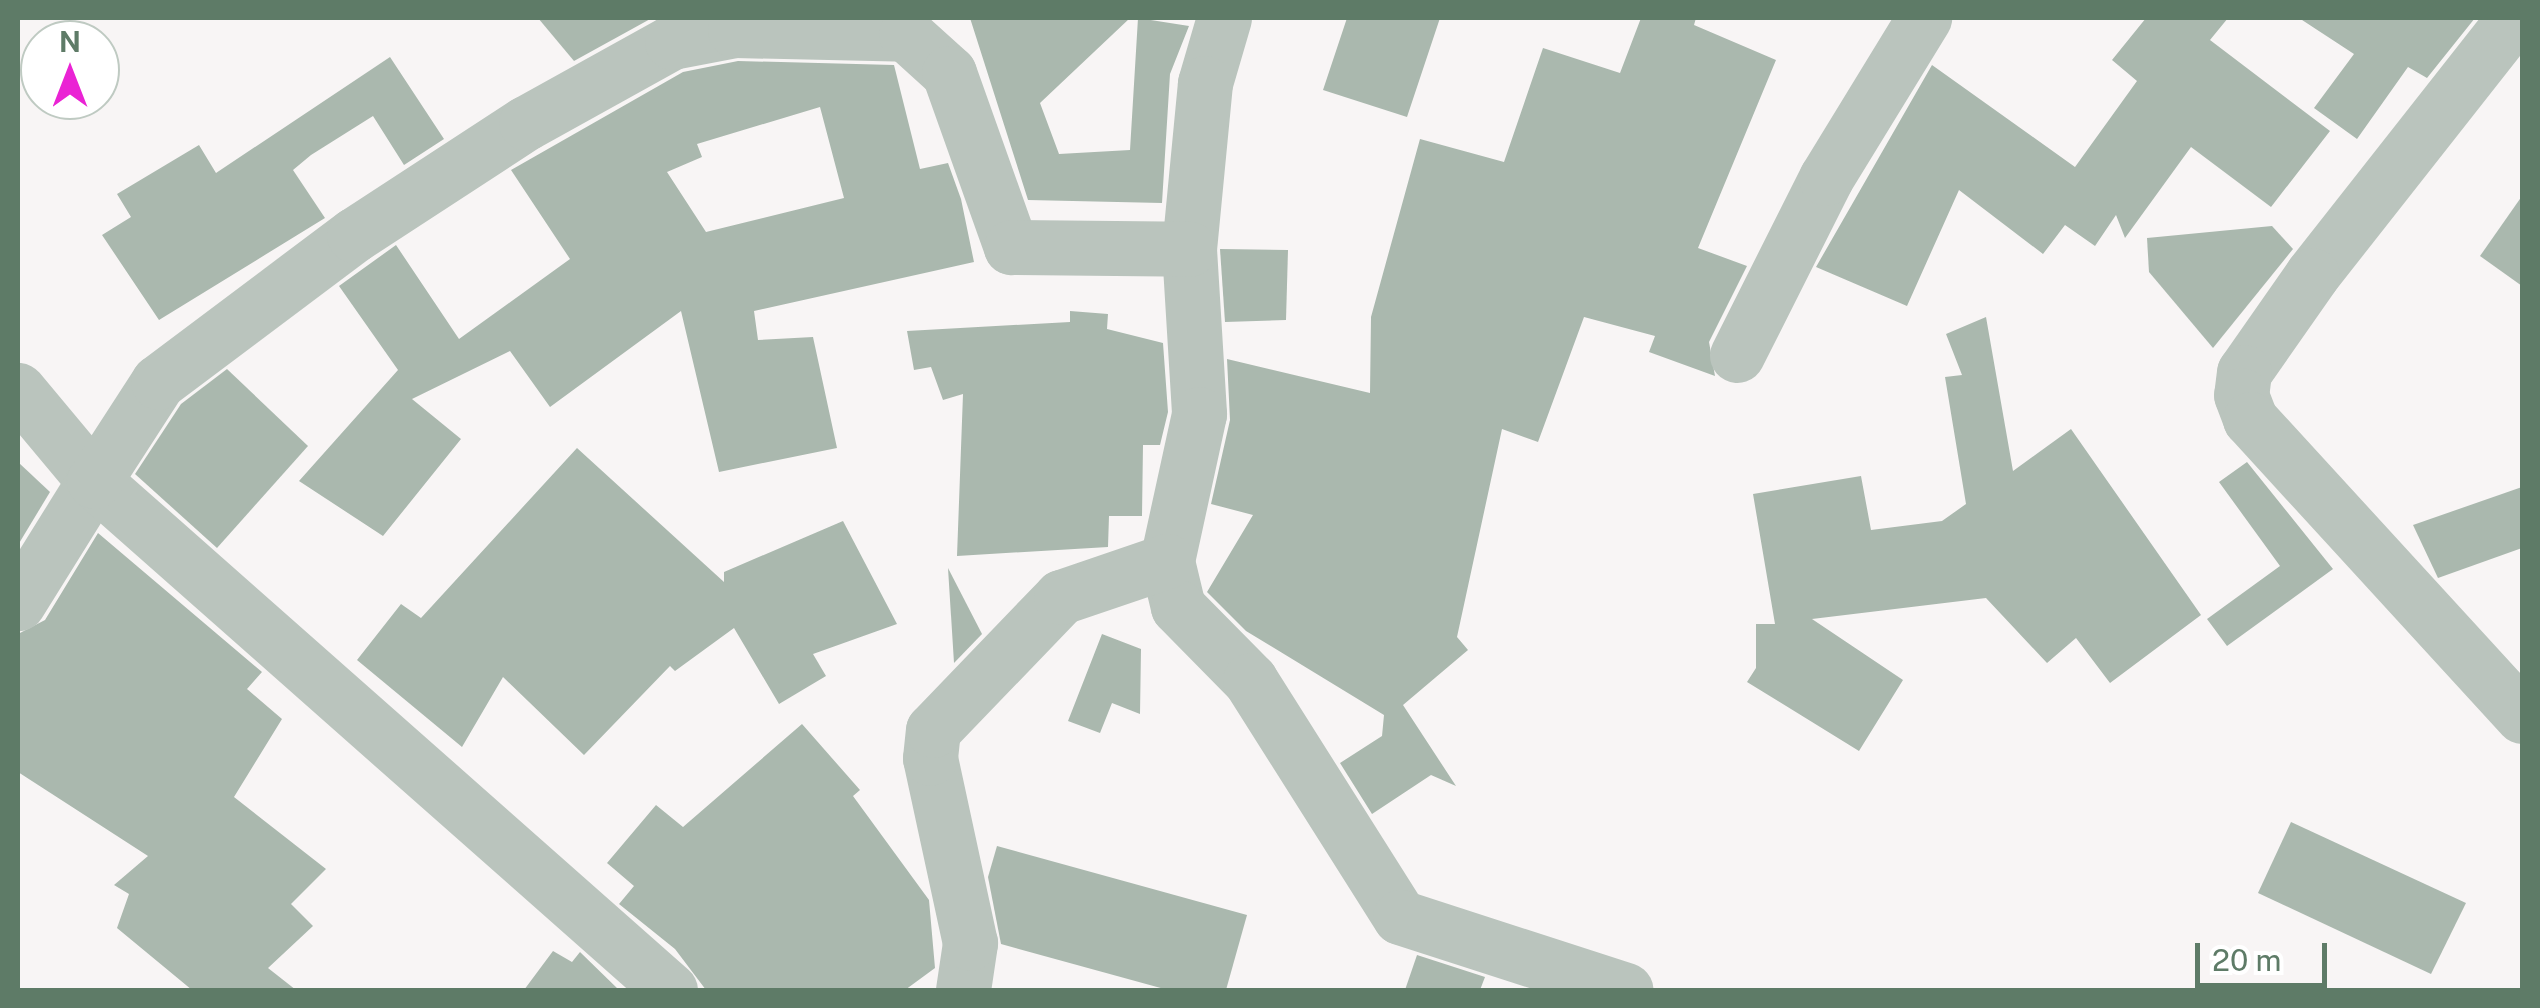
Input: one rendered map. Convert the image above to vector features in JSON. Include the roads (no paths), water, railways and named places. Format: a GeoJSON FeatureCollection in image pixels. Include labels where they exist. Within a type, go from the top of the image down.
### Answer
{"type":"FeatureCollection","features":[{"type":"Feature","properties":{"kind":"street"},"geometry":{"type":"LineString","coordinates":[[1224,18],[1205,82],[1189,249],[1198,414],[1167,561],[1178,607],[1250,680],[1400,918],[1626,990]]}},
{"type":"Feature","properties":{"kind":"street"},"geometry":{"type":"LineString","coordinates":[[1737,355],[1826,178],[1924,18]]}},
{"type":"Feature","properties":{"kind":"street"},"geometry":{"type":"LineString","coordinates":[[2514,18],[2312,276],[2244,372],[2241,395],[2250,420],[2522,716]]}},
{"type":"Feature","properties":{"kind":"street"},"geometry":{"type":"LineString","coordinates":[[18,604],[158,382],[354,235],[672,42],[735,30],[906,34],[948,73],[1011,247],[1189,249]]}},
{"type":"Feature","properties":{"kind":"street"},"geometry":{"type":"LineString","coordinates":[[18,390],[94,481],[670,990]]}},
{"type":"Feature","properties":{"kind":"street"},"geometry":{"type":"LineString","coordinates":[[963,990],[970,942],[930,758],[933,730],[1060,597],[1167,561]]}}]}
